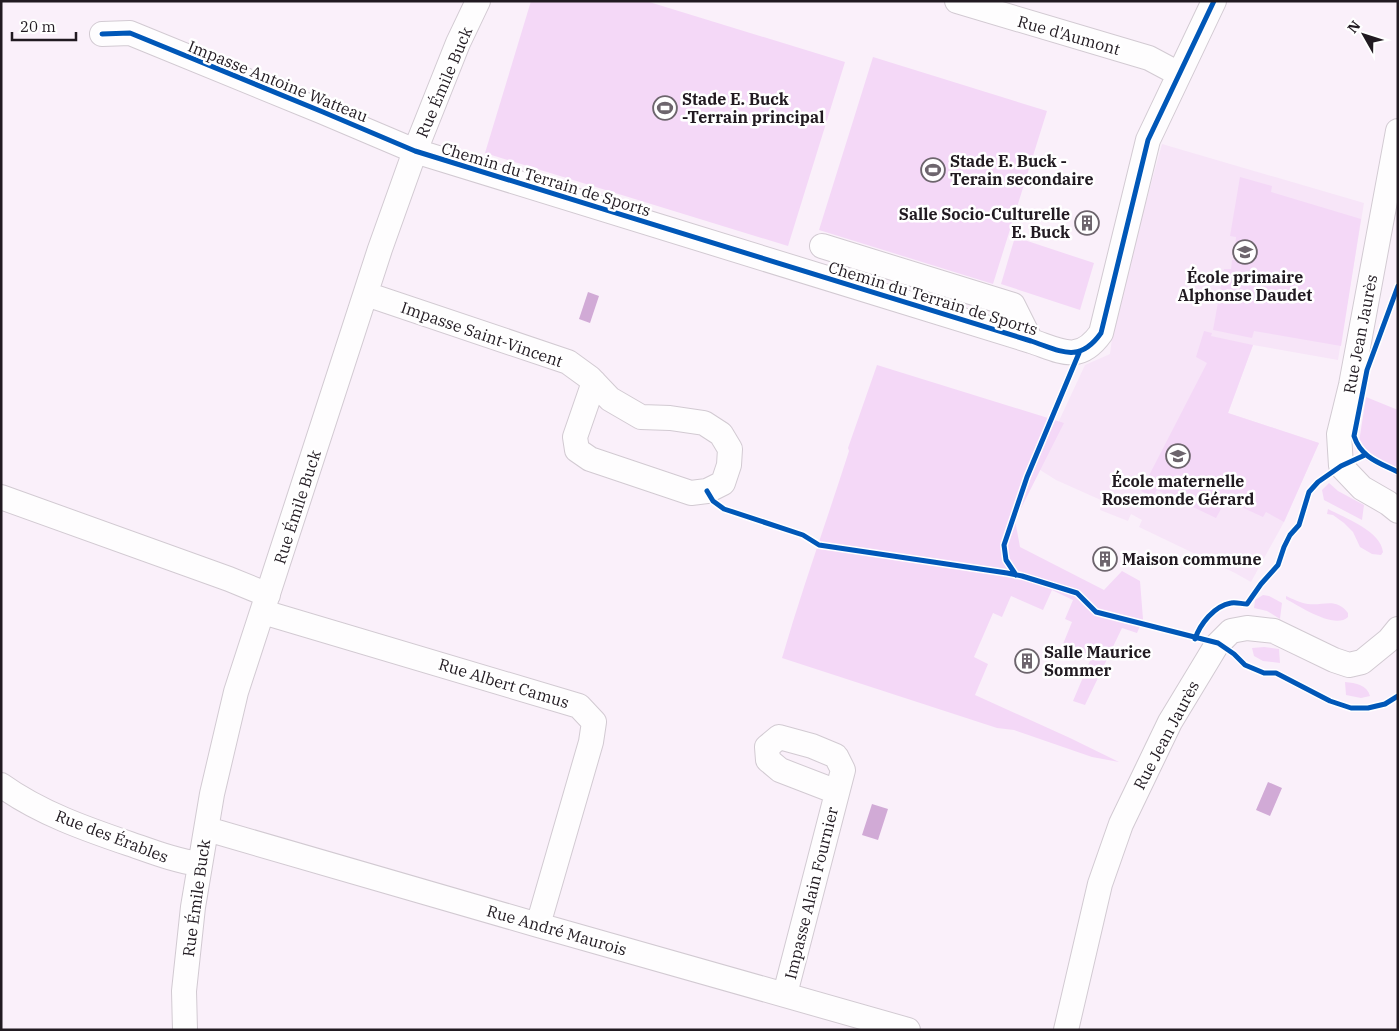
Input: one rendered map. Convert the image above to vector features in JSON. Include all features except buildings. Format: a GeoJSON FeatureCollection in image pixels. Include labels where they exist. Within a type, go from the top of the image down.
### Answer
{"type":"FeatureCollection","features":[{"type":"Feature","properties":{"kind":"street","name":"Rue Émile Buck"},"geometry":{"type":"LineString","coordinates":[[185,1030],[184,991],[193,907],[212,794],[236,692],[366,294],[415,152],[458,43],[478,1]]}},
{"type":"Feature","properties":{"kind":"street","name":"Rue d'Aumont"},"geometry":{"type":"LineString","coordinates":[[957,1],[1149,58],[1179,74]]}},
{"type":"Feature","properties":{"kind":"street","name":"Chemin du Terrain de Sports"},"geometry":{"type":"LineString","coordinates":[[415,152],[1060,351],[1079,353],[1092,345],[1100,333],[1148,140],[1214,1]]}},
{"type":"Feature","properties":{"kind":"street","name":"Impasse Antoine Watteau"},"geometry":{"type":"LineString","coordinates":[[102,34],[130,33],[415,152]]}},
{"type":"Feature","properties":{"kind":"street","name":"Rue Jean Jaurès"},"geometry":{"type":"LineString","coordinates":[[1398,131],[1351,385],[1339,434],[1341,466],[1362,488],[1398,511]]}},
{"type":"Feature","properties":{"kind":"street","name":"Chemin du Terrain de Sports"},"geometry":{"type":"LineString","coordinates":[[822,246],[1013,305],[1031,341]]}},
{"type":"Feature","properties":{"kind":"street","name":"Impasse Saint-Vincent"},"geometry":{"type":"LineString","coordinates":[[366,294],[568,362],[594,382],[610,398],[641,418],[670,418],[704,423],[721,434],[730,449],[729,465],[722,483],[707,491],[690,493],[590,459],[577,450],[575,436],[594,382]]}},
{"type":"Feature","properties":{"kind":"street"},"geometry":{"type":"LineString","coordinates":[[1,497],[229,579],[265,603]]}},
{"type":"Feature","properties":{"kind":"street","name":"Rue Albert Camus"},"geometry":{"type":"LineString","coordinates":[[265,603],[579,706],[594,722],[591,742],[538,925]]}},
{"type":"Feature","properties":{"kind":"street","name":"Rue Jean Jaurès"},"geometry":{"type":"LineString","coordinates":[[1066,1030],[1100,884],[1121,824],[1170,722],[1216,646],[1230,631],[1247,628],[1274,630],[1334,660],[1349,665],[1362,662],[1389,640],[1398,629]]}},
{"type":"Feature","properties":{"kind":"street","name":"Rue des Érables"},"geometry":{"type":"LineString","coordinates":[[1,785],[15,795],[74,825],[177,860],[200,864]]}},
{"type":"Feature","properties":{"kind":"street","name":"Impasse Alain Fournier"},"geometry":{"type":"LineString","coordinates":[[785,994],[837,792]]}},
{"type":"Feature","properties":{"kind":"street","name":"Rue André Maurois"},"geometry":{"type":"LineString","coordinates":[[206,829],[908,1030]]}},
{"type":"Feature","properties":{"kind":"shaded area","name":"Stade E. Buck -Terrain principal"},"geometry":{"type":"Polygon","coordinates":[[[531,1],[646,1],[845,62],[788,246],[485,153],[531,1]]]}},
{"type":"Feature","properties":{"kind":"shaded area","name":"Stade E. Buck - Terain secondaire"},"geometry":{"type":"Polygon","coordinates":[[[873,57],[1047,111],[993,284],[819,230],[873,57]]]}},
{"type":"Feature","properties":{"kind":"shaded area"},"geometry":{"type":"Polygon","coordinates":[[[1162,144],[1364,203],[1338,360],[1253,345],[1228,413],[1319,443],[1284,522],[1251,582],[1139,527],[1142,520],[1131,514],[1128,521],[1100,510],[1103,501],[1056,480],[1037,468],[1085,365],[1110,354],[1115,315],[1162,144]]]}},
{"type":"Feature","properties":{"kind":"shaded area"},"geometry":{"type":"Polygon","coordinates":[[[1240,177],[1272,186],[1271,192],[1361,219],[1341,346],[1254,331],[1252,338],[1213,330],[1224,269],[1231,269],[1232,260],[1234,260],[1236,237],[1230,236],[1240,177]]]}},
{"type":"Feature","properties":{"kind":"shaded area"},"geometry":{"type":"Polygon","coordinates":[[[1015,237],[1094,263],[1080,310],[1001,284],[1015,237]]]}},
{"type":"Feature","properties":{"kind":"shaded area"},"geometry":{"type":"Polygon","coordinates":[[[588,292],[599,296],[590,323],[579,319],[588,292]]]}},
{"type":"Feature","properties":{"kind":"shaded area"},"geometry":{"type":"Polygon","coordinates":[[[1204,331],[1212,333],[1211,336],[1253,345],[1228,413],[1319,443],[1284,522],[1266,512],[1263,517],[1226,500],[1216,518],[1157,490],[1153,497],[1141,491],[1207,363],[1196,357],[1204,331]]]}},
{"type":"Feature","properties":{"kind":"shaded area"},"geometry":{"type":"Polygon","coordinates":[[[877,365],[1064,423],[1015,520],[1020,547],[1104,590],[1122,571],[1140,581],[1143,619],[1137,633],[1122,628],[1085,705],[1073,701],[1092,656],[1063,644],[1072,622],[1065,619],[1073,600],[1052,590],[1043,610],[1011,596],[1002,617],[993,613],[974,657],[988,664],[975,695],[1119,762],[1092,757],[1014,730],[997,728],[782,658],[849,451],[848,448],[877,365]]]}},
{"type":"Feature","properties":{"kind":"shaded area"},"geometry":{"type":"Polygon","coordinates":[[[1366,397],[1398,410],[1398,477],[1364,459],[1359,442],[1366,397]]]}},
{"type":"Feature","properties":{"kind":"shaded area"},"geometry":{"type":"Polygon","coordinates":[[[1329,483],[1338,491],[1364,505],[1362,520],[1324,500],[1322,490],[1329,483]]]}},
{"type":"Feature","properties":{"kind":"shaded area"},"geometry":{"type":"Polygon","coordinates":[[[1328,509],[1361,526],[1376,538],[1381,544],[1383,552],[1381,555],[1372,554],[1360,547],[1353,532],[1333,515],[1327,514],[1328,509]]]}},
{"type":"Feature","properties":{"kind":"shaded area"},"geometry":{"type":"Polygon","coordinates":[[[1263,595],[1282,603],[1280,619],[1267,611],[1254,608],[1255,600],[1263,595]]]}},
{"type":"Feature","properties":{"kind":"shaded area"},"geometry":{"type":"Polygon","coordinates":[[[1286,596],[1305,603],[1339,605],[1348,613],[1348,617],[1335,621],[1317,616],[1286,599],[1286,596]]]}},
{"type":"Feature","properties":{"kind":"shaded area"},"geometry":{"type":"Polygon","coordinates":[[[1252,648],[1279,649],[1280,663],[1263,661],[1254,656],[1252,648]]]}},
{"type":"Feature","properties":{"kind":"shaded area"},"geometry":{"type":"Polygon","coordinates":[[[1345,682],[1364,687],[1370,696],[1361,698],[1346,695],[1345,682]]]}},
{"type":"Feature","properties":{"kind":"shaded area"},"geometry":{"type":"Polygon","coordinates":[[[1268,782],[1282,788],[1270,816],[1256,810],[1268,782]]]}},
{"type":"Feature","properties":{"kind":"shaded area"},"geometry":{"type":"Polygon","coordinates":[[[872,804],[888,809],[878,840],[862,835],[872,804]]]}},
{"type":"Feature","properties":{"kind":"cycle path"},"geometry":{"type":"LineString","coordinates":[[102,34],[130,33],[415,151],[1061,351],[1077,352],[1093,343],[1101,333],[1148,140],[1214,1]]}},
{"type":"Feature","properties":{"kind":"cycle path"},"geometry":{"type":"LineString","coordinates":[[1398,286],[1367,370],[1354,436],[1361,450],[1366,455],[1398,472]]}},
{"type":"Feature","properties":{"kind":"cycle path"},"geometry":{"type":"LineString","coordinates":[[1016,575],[1006,560],[1004,545],[1027,477],[1079,353]]}},
{"type":"Feature","properties":{"kind":"cycle path"},"geometry":{"type":"LineString","coordinates":[[1195,639],[1200,627],[1208,616],[1219,608],[1231,603],[1247,604],[1278,565],[1290,535],[1299,525],[1309,492],[1318,482],[1341,466],[1365,455]]}},
{"type":"Feature","properties":{"kind":"cycle path"},"geometry":{"type":"LineString","coordinates":[[707,491],[713,501],[724,509],[803,535],[819,545],[1007,573],[1077,593],[1096,612],[1218,643],[1234,654],[1245,665],[1264,673],[1276,673],[1330,701],[1351,708],[1368,708],[1385,704],[1398,696]]}},
{"type":"Feature","properties":{"kind":"place","name":"Stade E. Buck -Terrain principal"},"geometry":{"type":"Point","coordinates":[665,108]}},
{"type":"Feature","properties":{"kind":"place","name":"Stade E. Buck - Terain secondaire"},"geometry":{"type":"Point","coordinates":[933,170]}},
{"type":"Feature","properties":{"kind":"place","name":"Salle Socio-Culturelle E. Buck"},"geometry":{"type":"Point","coordinates":[1087,223]}},
{"type":"Feature","properties":{"kind":"place","name":"École primaire Alphonse Daudet"},"geometry":{"type":"Point","coordinates":[1245,252]}},
{"type":"Feature","properties":{"kind":"place","name":"École maternelle Rosemonde Gérard"},"geometry":{"type":"Point","coordinates":[1178,456]}},
{"type":"Feature","properties":{"kind":"place","name":"Maison commune"},"geometry":{"type":"Point","coordinates":[1105,559]}},
{"type":"Feature","properties":{"kind":"place","name":"Salle Maurice Sommer"},"geometry":{"type":"Point","coordinates":[1027,661]}}]}
